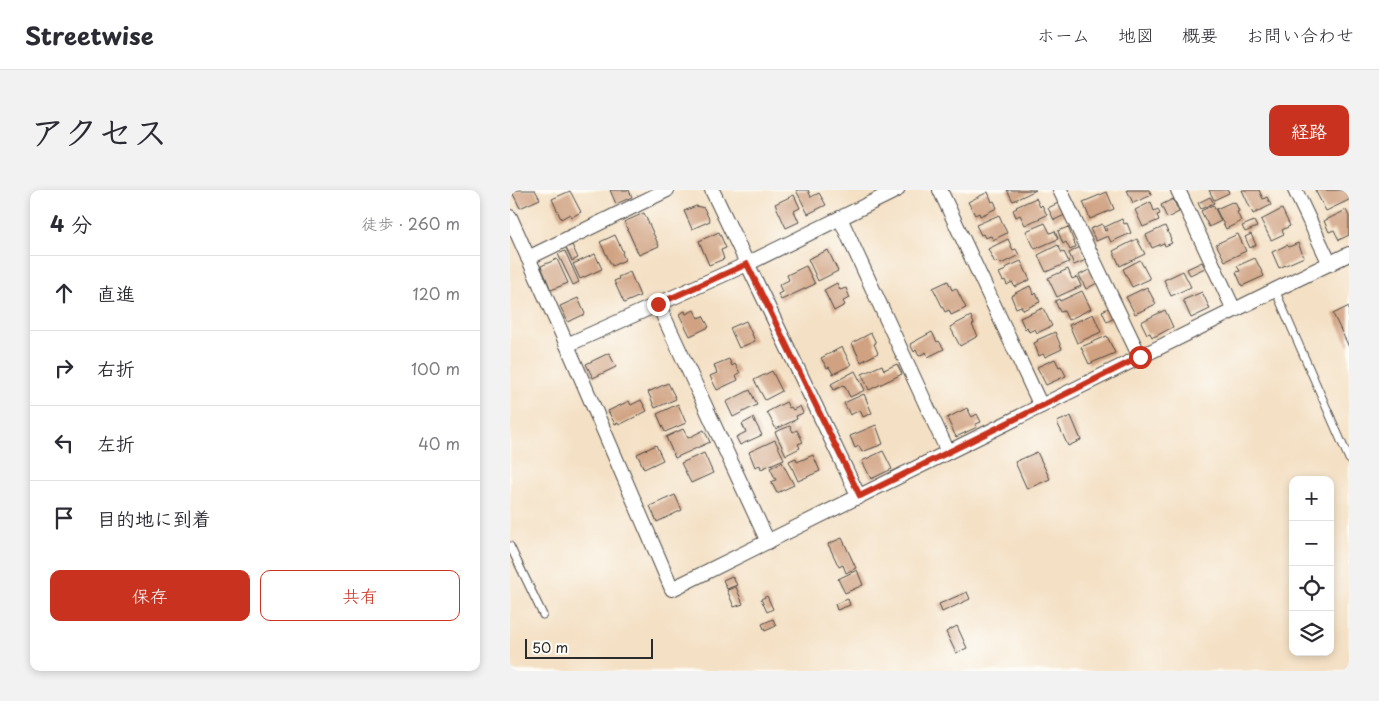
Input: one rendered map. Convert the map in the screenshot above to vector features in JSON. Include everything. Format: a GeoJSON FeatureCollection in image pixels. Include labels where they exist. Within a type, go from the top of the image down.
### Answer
{"type":"FeatureCollection","features":[{"type":"Feature","properties":{"kind":"street"},"geometry":{"type":"LineString","coordinates":[[528,258],[667,190]]}},
{"type":"Feature","properties":{"kind":"street"},"geometry":{"type":"LineString","coordinates":[[712,190],[860,496]]}},
{"type":"Feature","properties":{"kind":"street"},"geometry":{"type":"LineString","coordinates":[[568,345],[747,264],[897,190]]}},
{"type":"Feature","properties":{"kind":"street"},"geometry":{"type":"LineString","coordinates":[[940,190],[1041,406]]}},
{"type":"Feature","properties":{"kind":"street"},"geometry":{"type":"LineString","coordinates":[[1060,190],[1140,357]]}},
{"type":"Feature","properties":{"kind":"street"},"geometry":{"type":"LineString","coordinates":[[1178,190],[1234,310]]}},
{"type":"Feature","properties":{"kind":"street"},"geometry":{"type":"LineString","coordinates":[[1295,190],[1330,264]]}},
{"type":"Feature","properties":{"kind":"street"},"geometry":{"type":"LineString","coordinates":[[510,217],[568,345],[672,589],[1349,254]]}},
{"type":"Feature","properties":{"kind":"street"},"geometry":{"type":"LineString","coordinates":[[840,218],[948,452]]}},
{"type":"Feature","properties":{"kind":"street"},"geometry":{"type":"LineString","coordinates":[[658,304],[768,542]]}},
{"type":"Feature","properties":{"kind":"lane"},"geometry":{"type":"LineString","coordinates":[[1275,290],[1349,459]]}},
{"type":"Feature","properties":{"kind":"lane"},"geometry":{"type":"LineString","coordinates":[[510,546],[543,615]]}},
{"type":"Feature","properties":{"kind":"building"},"geometry":{"type":"Polygon","coordinates":[[[511,190],[535,190],[540,199],[520,208],[511,190]]]}},
{"type":"Feature","properties":{"kind":"building"},"geometry":{"type":"Polygon","coordinates":[[[610,190],[629,190],[632,197],[616,204],[610,190]]]}},
{"type":"Feature","properties":{"kind":"building"},"geometry":{"type":"Polygon","coordinates":[[[796,190],[808,190],[811,197],[819,193],[826,205],[808,214],[796,190]]]}},
{"type":"Feature","properties":{"kind":"building"},"geometry":{"type":"Polygon","coordinates":[[[1007,190],[1036,190],[1013,201],[1007,190]]]}},
{"type":"Feature","properties":{"kind":"building"},"geometry":{"type":"Polygon","coordinates":[[[1127,190],[1149,190],[1152,195],[1133,203],[1127,190]]]}},
{"type":"Feature","properties":{"kind":"building"},"geometry":{"type":"Polygon","coordinates":[[[1209,190],[1228,190],[1229,193],[1214,200],[1209,190]]]}},
{"type":"Feature","properties":{"kind":"building"},"geometry":{"type":"Polygon","coordinates":[[[1242,190],[1259,190],[1263,199],[1267,197],[1271,205],[1253,214],[1242,190]]]}},
{"type":"Feature","properties":{"kind":"building"},"geometry":{"type":"Polygon","coordinates":[[[1315,190],[1346,190],[1349,200],[1326,211],[1315,190]]]}},
{"type":"Feature","properties":{"kind":"building"},"geometry":{"type":"Polygon","coordinates":[[[570,191],[581,212],[572,217],[570,214],[561,219],[552,199],[570,191]]]}},
{"type":"Feature","properties":{"kind":"building"},"geometry":{"type":"Polygon","coordinates":[[[988,192],[997,208],[980,216],[979,213],[975,215],[968,202],[988,192]]]}},
{"type":"Feature","properties":{"kind":"building"},"geometry":{"type":"Polygon","coordinates":[[[1107,192],[1114,209],[1090,219],[1083,202],[1107,192]]]}},
{"type":"Feature","properties":{"kind":"building"},"geometry":{"type":"Polygon","coordinates":[[[794,195],[800,208],[794,211],[799,222],[786,228],[775,204],[794,195]]]}},
{"type":"Feature","properties":{"kind":"building"},"geometry":{"type":"Polygon","coordinates":[[[1210,197],[1214,203],[1201,209],[1198,203],[1210,197]]]}},
{"type":"Feature","properties":{"kind":"building"},"geometry":{"type":"Polygon","coordinates":[[[1036,198],[1040,207],[1042,205],[1047,215],[1025,225],[1020,215],[1016,217],[1013,210],[1036,198]]]}},
{"type":"Feature","properties":{"kind":"building"},"geometry":{"type":"Polygon","coordinates":[[[1173,199],[1179,212],[1167,218],[1161,205],[1173,199]]]}},
{"type":"Feature","properties":{"kind":"building"},"geometry":{"type":"Polygon","coordinates":[[[1060,202],[1065,215],[1054,220],[1048,208],[1060,202]]]}},
{"type":"Feature","properties":{"kind":"building"},"geometry":{"type":"Polygon","coordinates":[[[1151,202],[1154,211],[1158,209],[1160,214],[1157,215],[1159,220],[1143,227],[1135,210],[1151,202]]]}},
{"type":"Feature","properties":{"kind":"building"},"geometry":{"type":"Polygon","coordinates":[[[1235,202],[1241,221],[1226,229],[1216,209],[1235,202]]]}},
{"type":"Feature","properties":{"kind":"building"},"geometry":{"type":"Polygon","coordinates":[[[1213,205],[1221,221],[1209,227],[1201,211],[1213,205]]]}},
{"type":"Feature","properties":{"kind":"building"},"geometry":{"type":"Polygon","coordinates":[[[696,206],[704,208],[710,221],[692,229],[684,211],[696,206]]]}},
{"type":"Feature","properties":{"kind":"building"},"geometry":{"type":"Polygon","coordinates":[[[1282,209],[1290,226],[1282,230],[1284,234],[1271,240],[1261,220],[1282,209]]]}},
{"type":"Feature","properties":{"kind":"building"},"geometry":{"type":"Polygon","coordinates":[[[1346,210],[1349,216],[1349,235],[1339,240],[1334,230],[1329,232],[1324,221],[1346,210]]]}},
{"type":"Feature","properties":{"kind":"building"},"geometry":{"type":"Polygon","coordinates":[[[644,213],[659,246],[639,255],[624,222],[644,213]]]}},
{"type":"Feature","properties":{"kind":"building"},"geometry":{"type":"Polygon","coordinates":[[[999,215],[1007,233],[993,240],[991,236],[985,238],[983,234],[981,235],[976,225],[999,215]]]}},
{"type":"Feature","properties":{"kind":"building"},"geometry":{"type":"Polygon","coordinates":[[[1122,219],[1124,224],[1127,223],[1131,233],[1111,242],[1108,236],[1096,241],[1090,229],[1102,224],[1105,231],[1107,230],[1105,227],[1122,219]]]}},
{"type":"Feature","properties":{"kind":"building"},"geometry":{"type":"Polygon","coordinates":[[[1254,221],[1257,227],[1245,232],[1242,226],[1254,221]]]}},
{"type":"Feature","properties":{"kind":"building"},"geometry":{"type":"Polygon","coordinates":[[[1045,223],[1050,233],[1055,231],[1058,239],[1035,249],[1026,231],[1045,223]]]}},
{"type":"Feature","properties":{"kind":"building"},"geometry":{"type":"Polygon","coordinates":[[[1165,226],[1172,243],[1165,246],[1164,243],[1152,248],[1146,235],[1165,226]]]}},
{"type":"Feature","properties":{"kind":"building"},"geometry":{"type":"Polygon","coordinates":[[[1068,227],[1076,247],[1070,250],[1066,242],[1063,244],[1058,231],[1068,227]]]}},
{"type":"Feature","properties":{"kind":"building"},"geometry":{"type":"Polygon","coordinates":[[[719,232],[726,248],[721,250],[724,259],[709,265],[699,241],[719,232]]]}},
{"type":"Feature","properties":{"kind":"building"},"geometry":{"type":"Polygon","coordinates":[[[1238,234],[1246,251],[1225,261],[1216,244],[1238,234]]]}},
{"type":"Feature","properties":{"kind":"building"},"geometry":{"type":"Polygon","coordinates":[[[1251,234],[1256,245],[1250,248],[1245,237],[1251,234]]]}},
{"type":"Feature","properties":{"kind":"building"},"geometry":{"type":"Polygon","coordinates":[[[615,235],[625,260],[612,266],[600,242],[615,235]]]}},
{"type":"Feature","properties":{"kind":"building"},"geometry":{"type":"Polygon","coordinates":[[[1008,239],[1013,250],[1016,249],[1019,255],[1001,264],[999,261],[995,263],[988,249],[1008,239]]]}},
{"type":"Feature","properties":{"kind":"building"},"geometry":{"type":"Polygon","coordinates":[[[1137,239],[1145,254],[1120,266],[1113,251],[1137,239]]]}},
{"type":"Feature","properties":{"kind":"building"},"geometry":{"type":"Polygon","coordinates":[[[1298,243],[1304,257],[1279,268],[1272,252],[1287,245],[1289,247],[1298,243]]]}},
{"type":"Feature","properties":{"kind":"building"},"geometry":{"type":"Polygon","coordinates":[[[572,245],[578,258],[572,261],[566,248],[572,245]]]}},
{"type":"Feature","properties":{"kind":"building"},"geometry":{"type":"Polygon","coordinates":[[[1058,245],[1069,262],[1046,272],[1038,255],[1058,245]]]}},
{"type":"Feature","properties":{"kind":"building"},"geometry":{"type":"Polygon","coordinates":[[[1080,247],[1086,260],[1074,265],[1069,253],[1080,247]]]}},
{"type":"Feature","properties":{"kind":"building"},"geometry":{"type":"Polygon","coordinates":[[[828,250],[838,271],[818,281],[808,259],[828,250]]]}},
{"type":"Feature","properties":{"kind":"building"},"geometry":{"type":"Polygon","coordinates":[[[565,251],[579,282],[573,285],[558,254],[565,251]]]}},
{"type":"Feature","properties":{"kind":"building"},"geometry":{"type":"Polygon","coordinates":[[[595,254],[602,269],[580,279],[573,264],[595,254]]]}},
{"type":"Feature","properties":{"kind":"building"},"geometry":{"type":"Polygon","coordinates":[[[1255,258],[1264,276],[1242,286],[1236,272],[1240,271],[1237,266],[1255,258]]]}},
{"type":"Feature","properties":{"kind":"building"},"geometry":{"type":"Polygon","coordinates":[[[557,259],[568,283],[551,290],[541,266],[557,259]]]}},
{"type":"Feature","properties":{"kind":"building"},"geometry":{"type":"Polygon","coordinates":[[[1140,260],[1150,279],[1132,287],[1123,269],[1140,260]]]}},
{"type":"Feature","properties":{"kind":"building"},"geometry":{"type":"Polygon","coordinates":[[[1021,261],[1030,280],[1015,287],[1012,282],[1007,285],[999,273],[1006,270],[1005,268],[1021,261]]]}},
{"type":"Feature","properties":{"kind":"building"},"geometry":{"type":"Polygon","coordinates":[[[1202,262],[1205,268],[1190,275],[1187,269],[1202,262]]]}},
{"type":"Feature","properties":{"kind":"building"},"geometry":{"type":"Polygon","coordinates":[[[806,266],[815,284],[781,300],[778,294],[782,292],[779,285],[789,280],[787,275],[806,266]]]}},
{"type":"Feature","properties":{"kind":"building"},"geometry":{"type":"Polygon","coordinates":[[[1068,269],[1072,279],[1077,277],[1081,286],[1057,297],[1048,278],[1068,269]]]}},
{"type":"Feature","properties":{"kind":"building"},"geometry":{"type":"Polygon","coordinates":[[[1091,269],[1097,283],[1086,289],[1079,275],[1091,269]]]}},
{"type":"Feature","properties":{"kind":"building"},"geometry":{"type":"Polygon","coordinates":[[[1183,271],[1191,287],[1171,296],[1164,280],[1183,271]]]}},
{"type":"Feature","properties":{"kind":"building"},"geometry":{"type":"Polygon","coordinates":[[[630,272],[640,296],[624,303],[614,281],[619,279],[618,277],[630,272]]]}},
{"type":"Feature","properties":{"kind":"building"},"geometry":{"type":"Polygon","coordinates":[[[948,281],[952,290],[956,288],[966,308],[951,315],[949,310],[945,312],[933,288],[948,281]]]}},
{"type":"Feature","properties":{"kind":"building"},"geometry":{"type":"Polygon","coordinates":[[[837,283],[840,290],[846,288],[850,298],[843,301],[845,305],[834,311],[824,290],[837,283]]]}},
{"type":"Feature","properties":{"kind":"building"},"geometry":{"type":"Polygon","coordinates":[[[1030,286],[1040,302],[1023,310],[1021,306],[1016,308],[1011,296],[1030,286]]]}},
{"type":"Feature","properties":{"kind":"building"},"geometry":{"type":"Polygon","coordinates":[[[1147,287],[1156,304],[1135,314],[1126,297],[1147,287]]]}},
{"type":"Feature","properties":{"kind":"building"},"geometry":{"type":"Polygon","coordinates":[[[1082,291],[1091,309],[1068,320],[1064,311],[1060,312],[1055,301],[1059,299],[1060,301],[1082,291]]]}},
{"type":"Feature","properties":{"kind":"building"},"geometry":{"type":"Polygon","coordinates":[[[1202,292],[1210,309],[1191,318],[1183,300],[1202,292]]]}},
{"type":"Feature","properties":{"kind":"building"},"geometry":{"type":"Polygon","coordinates":[[[578,298],[585,314],[568,322],[560,306],[578,298]]]}},
{"type":"Feature","properties":{"kind":"building"},"geometry":{"type":"Polygon","coordinates":[[[1349,306],[1349,347],[1333,314],[1349,306]]]}},
{"type":"Feature","properties":{"kind":"building"},"geometry":{"type":"Polygon","coordinates":[[[1043,308],[1052,326],[1037,333],[1035,329],[1029,332],[1027,327],[1025,329],[1020,318],[1043,308]]]}},
{"type":"Feature","properties":{"kind":"building"},"geometry":{"type":"Polygon","coordinates":[[[1109,308],[1114,318],[1107,322],[1102,311],[1109,308]]]}},
{"type":"Feature","properties":{"kind":"building"},"geometry":{"type":"Polygon","coordinates":[[[694,310],[698,318],[703,316],[709,327],[690,336],[679,314],[685,311],[686,314],[694,310]]]}},
{"type":"Feature","properties":{"kind":"building"},"geometry":{"type":"Polygon","coordinates":[[[1165,310],[1173,327],[1156,336],[1152,337],[1150,333],[1147,334],[1141,322],[1165,310]]]}},
{"type":"Feature","properties":{"kind":"building"},"geometry":{"type":"Polygon","coordinates":[[[1093,314],[1101,332],[1077,343],[1069,325],[1093,314]]]}},
{"type":"Feature","properties":{"kind":"building"},"geometry":{"type":"Polygon","coordinates":[[[971,316],[974,324],[972,325],[978,336],[960,346],[950,327],[971,316]]]}},
{"type":"Feature","properties":{"kind":"building"},"geometry":{"type":"Polygon","coordinates":[[[746,321],[755,341],[739,348],[730,328],[746,321]]]}},
{"type":"Feature","properties":{"kind":"building"},"geometry":{"type":"Polygon","coordinates":[[[932,332],[937,342],[939,341],[944,349],[928,357],[926,352],[919,356],[916,350],[914,352],[910,344],[932,332]]]}},
{"type":"Feature","properties":{"kind":"building"},"geometry":{"type":"Polygon","coordinates":[[[1055,332],[1062,349],[1045,357],[1043,354],[1039,356],[1034,343],[1055,332]]]}},
{"type":"Feature","properties":{"kind":"building"},"geometry":{"type":"Polygon","coordinates":[[[871,333],[878,353],[861,362],[852,343],[871,333]]]}},
{"type":"Feature","properties":{"kind":"building"},"geometry":{"type":"Polygon","coordinates":[[[1107,336],[1115,353],[1089,364],[1081,347],[1107,336]]]}},
{"type":"Feature","properties":{"kind":"building"},"geometry":{"type":"Polygon","coordinates":[[[842,347],[851,365],[833,374],[821,358],[842,347]]]}},
{"type":"Feature","properties":{"kind":"building"},"geometry":{"type":"Polygon","coordinates":[[[609,353],[616,367],[593,378],[586,364],[609,353]]]}},
{"type":"Feature","properties":{"kind":"building"},"geometry":{"type":"Polygon","coordinates":[[[729,359],[732,366],[735,364],[740,373],[736,375],[738,380],[717,390],[710,376],[717,373],[714,365],[729,359]]]}},
{"type":"Feature","properties":{"kind":"building"},"geometry":{"type":"Polygon","coordinates":[[[1055,359],[1066,376],[1046,385],[1037,367],[1055,359]]]}},
{"type":"Feature","properties":{"kind":"building"},"geometry":{"type":"Polygon","coordinates":[[[897,364],[902,374],[869,390],[862,374],[882,365],[884,370],[897,364]]]}},
{"type":"Feature","properties":{"kind":"building"},"geometry":{"type":"Polygon","coordinates":[[[772,371],[782,391],[765,400],[754,380],[772,371]]]}},
{"type":"Feature","properties":{"kind":"building"},"geometry":{"type":"Polygon","coordinates":[[[855,371],[865,390],[850,397],[844,385],[834,390],[831,384],[855,371]]]}},
{"type":"Feature","properties":{"kind":"building"},"geometry":{"type":"Polygon","coordinates":[[[668,383],[676,399],[655,408],[648,392],[668,383]]]}},
{"type":"Feature","properties":{"kind":"building"},"geometry":{"type":"Polygon","coordinates":[[[750,390],[757,405],[733,417],[726,402],[750,390]]]}},
{"type":"Feature","properties":{"kind":"building"},"geometry":{"type":"Polygon","coordinates":[[[864,394],[872,413],[863,417],[860,410],[850,415],[844,403],[864,394]]]}},
{"type":"Feature","properties":{"kind":"building"},"geometry":{"type":"Polygon","coordinates":[[[641,400],[647,411],[619,425],[618,423],[615,424],[608,411],[629,401],[631,405],[641,400]]]}},
{"type":"Feature","properties":{"kind":"building"},"geometry":{"type":"Polygon","coordinates":[[[786,402],[789,408],[791,407],[793,410],[800,406],[803,413],[796,416],[797,419],[776,429],[767,412],[786,402]]]}},
{"type":"Feature","properties":{"kind":"building"},"geometry":{"type":"Polygon","coordinates":[[[678,404],[686,423],[665,432],[657,414],[678,404]]]}},
{"type":"Feature","properties":{"kind":"building"},"geometry":{"type":"Polygon","coordinates":[[[967,408],[972,417],[977,414],[981,422],[976,424],[977,427],[956,437],[947,418],[967,408]]]}},
{"type":"Feature","properties":{"kind":"building"},"geometry":{"type":"Polygon","coordinates":[[[1071,416],[1081,440],[1068,446],[1057,422],[1071,416]]]}},
{"type":"Feature","properties":{"kind":"building"},"geometry":{"type":"Polygon","coordinates":[[[753,418],[762,435],[740,445],[736,437],[746,432],[742,424],[753,418]]]}},
{"type":"Feature","properties":{"kind":"building"},"geometry":{"type":"Polygon","coordinates":[[[876,425],[883,444],[862,452],[859,446],[855,448],[850,436],[876,425]]]}},
{"type":"Feature","properties":{"kind":"building"},"geometry":{"type":"Polygon","coordinates":[[[790,426],[793,432],[797,430],[803,442],[798,444],[800,448],[786,455],[775,432],[790,426]]]}},
{"type":"Feature","properties":{"kind":"building"},"geometry":{"type":"Polygon","coordinates":[[[683,429],[688,438],[704,430],[710,442],[675,458],[666,437],[683,429]]]}},
{"type":"Feature","properties":{"kind":"building"},"geometry":{"type":"Polygon","coordinates":[[[775,440],[784,459],[761,469],[760,465],[755,467],[749,452],[775,440]]]}},
{"type":"Feature","properties":{"kind":"building"},"geometry":{"type":"Polygon","coordinates":[[[656,445],[663,460],[644,469],[637,454],[656,445]]]}},
{"type":"Feature","properties":{"kind":"building"},"geometry":{"type":"Polygon","coordinates":[[[883,451],[892,469],[871,479],[862,461],[883,451]]]}},
{"type":"Feature","properties":{"kind":"building"},"geometry":{"type":"Polygon","coordinates":[[[1037,452],[1050,479],[1027,489],[1015,462],[1037,452]]]}},
{"type":"Feature","properties":{"kind":"building"},"geometry":{"type":"Polygon","coordinates":[[[704,453],[713,473],[691,483],[681,463],[704,453]]]}},
{"type":"Feature","properties":{"kind":"building"},"geometry":{"type":"Polygon","coordinates":[[[813,455],[820,471],[798,481],[789,461],[796,458],[797,462],[813,455]]]}},
{"type":"Feature","properties":{"kind":"building"},"geometry":{"type":"Polygon","coordinates":[[[782,462],[794,485],[777,493],[771,482],[776,480],[770,468],[782,462]]]}},
{"type":"Feature","properties":{"kind":"building"},"geometry":{"type":"Polygon","coordinates":[[[675,495],[682,510],[657,522],[650,506],[675,495]]]}},
{"type":"Feature","properties":{"kind":"building"},"geometry":{"type":"Polygon","coordinates":[[[842,538],[856,568],[846,573],[843,565],[839,567],[828,544],[842,538]]]}},
{"type":"Feature","properties":{"kind":"building"},"geometry":{"type":"Polygon","coordinates":[[[857,570],[863,585],[845,593],[838,579],[857,570]]]}},
{"type":"Feature","properties":{"kind":"building"},"geometry":{"type":"Polygon","coordinates":[[[732,576],[737,585],[727,589],[723,580],[732,576]]]}},
{"type":"Feature","properties":{"kind":"building"},"geometry":{"type":"Polygon","coordinates":[[[736,587],[743,604],[734,607],[727,590],[736,587]]]}},
{"type":"Feature","properties":{"kind":"building"},"geometry":{"type":"Polygon","coordinates":[[[967,592],[970,599],[942,612],[939,604],[967,592]]]}},
{"type":"Feature","properties":{"kind":"building"},"geometry":{"type":"Polygon","coordinates":[[[767,596],[773,609],[767,612],[761,599],[767,596]]]}},
{"type":"Feature","properties":{"kind":"building"},"geometry":{"type":"Polygon","coordinates":[[[848,599],[850,605],[837,610],[835,604],[848,599]]]}},
{"type":"Feature","properties":{"kind":"building"},"geometry":{"type":"Polygon","coordinates":[[[773,619],[776,626],[765,631],[762,624],[773,619]]]}},
{"type":"Feature","properties":{"kind":"building"},"geometry":{"type":"Polygon","coordinates":[[[957,626],[967,648],[956,653],[946,632],[957,626]]]}},
{"type":"Feature","properties":{"kind":"route"},"geometry":{"type":"LineString","coordinates":[[658,304],[747,264],[860,496],[1140,357]]}}]}
